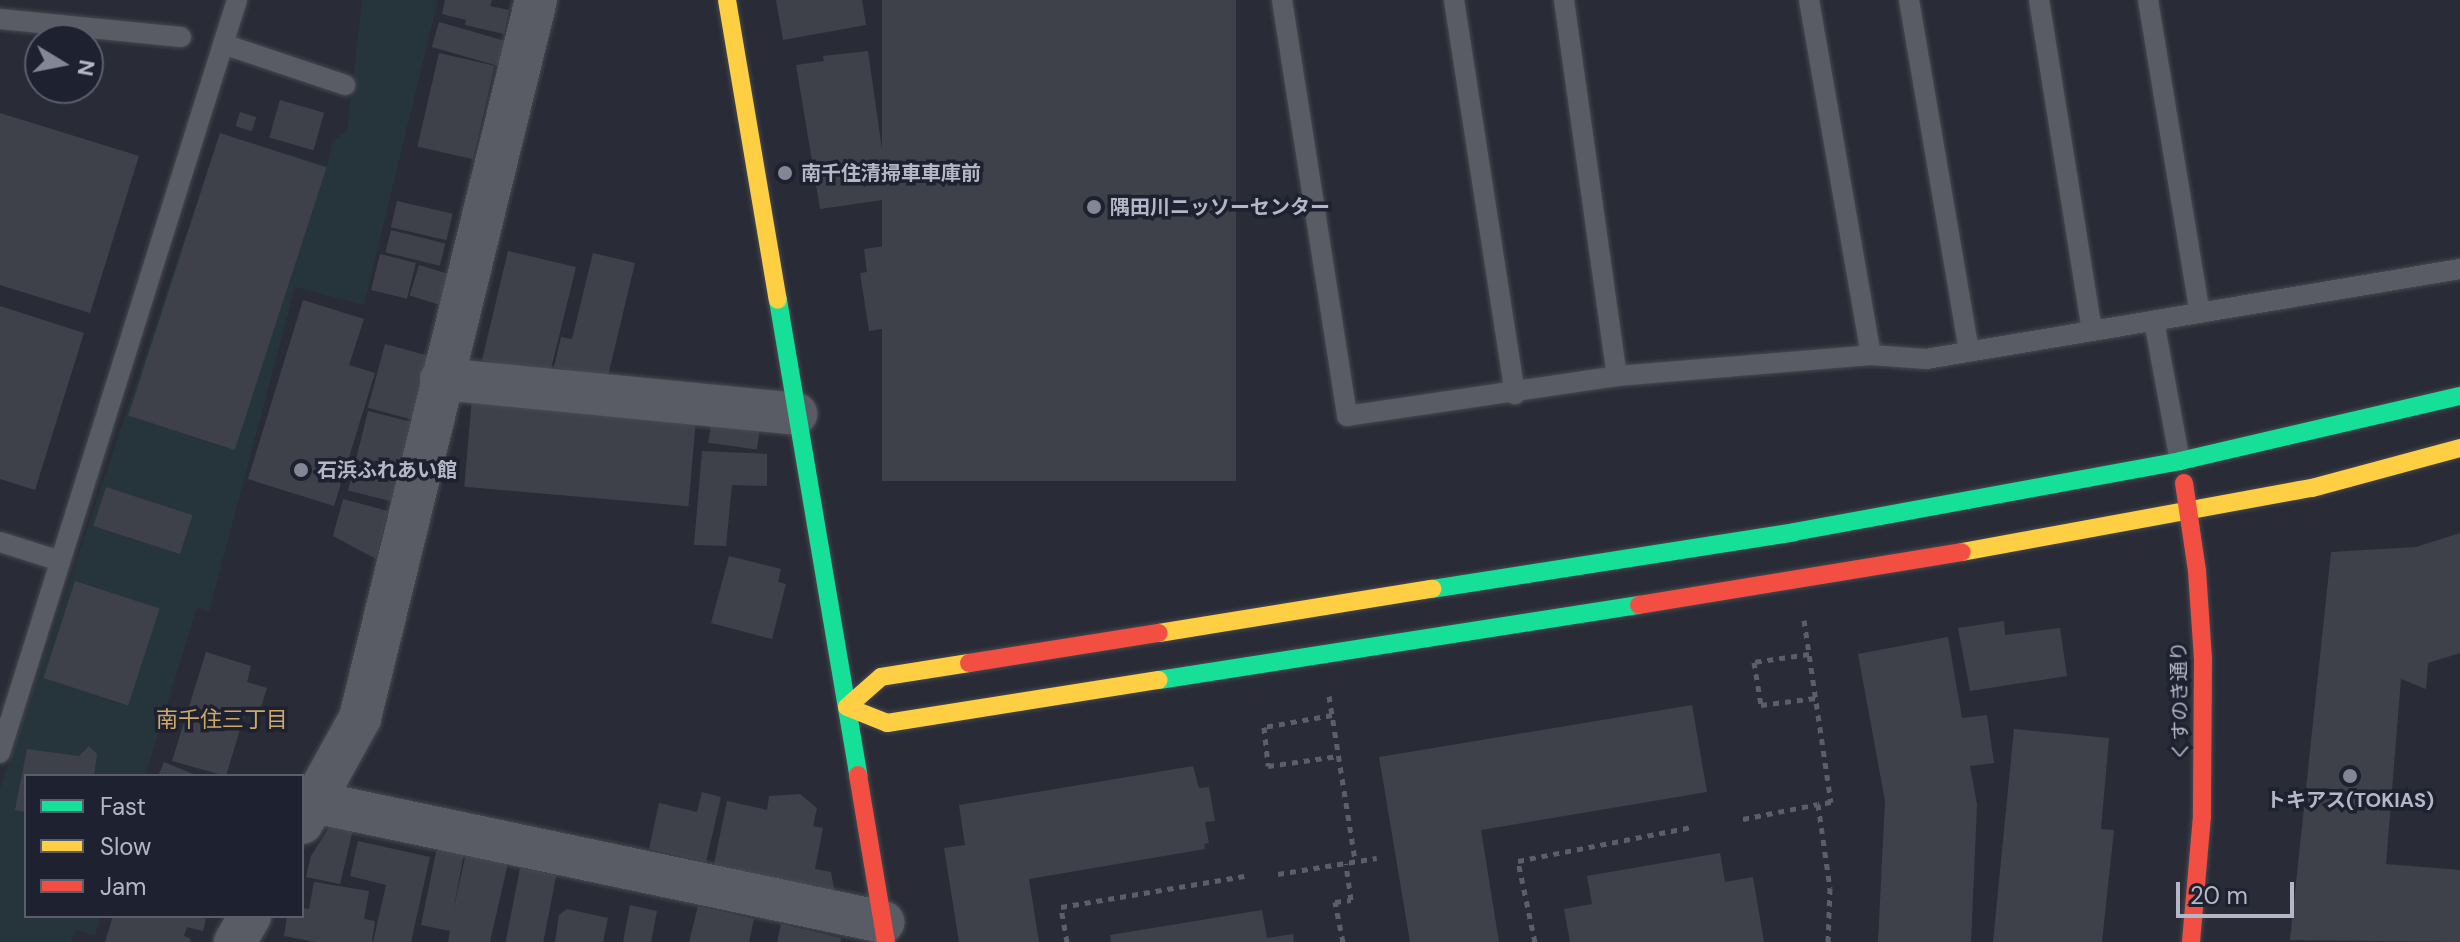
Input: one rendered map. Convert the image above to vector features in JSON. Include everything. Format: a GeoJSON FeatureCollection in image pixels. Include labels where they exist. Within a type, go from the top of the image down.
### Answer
{"type":"FeatureCollection","features":[{"type":"Feature","properties":{"kind":"street"},"geometry":{"type":"LineString","coordinates":[[536,0],[360,718],[308,813],[884,932],[727,0]]}},
{"type":"Feature","properties":{"kind":"street"},"geometry":{"type":"LineString","coordinates":[[441,379],[796,414]]}},
{"type":"Feature","properties":{"kind":"street"},"geometry":{"type":"LineString","coordinates":[[847,707],[881,677],[1794,532],[2180,461],[2460,396]]}},
{"type":"Feature","properties":{"kind":"street"},"geometry":{"type":"LineString","coordinates":[[847,707],[887,723],[1881,567],[2312,488],[2460,448]]}},
{"type":"Feature","properties":{"kind":"street","name":"くすのき通り"},"geometry":{"type":"LineString","coordinates":[[2180,461],[2203,658],[2202,816],[2191,942]]}},
{"type":"Feature","properties":{"kind":"street"},"geometry":{"type":"LineString","coordinates":[[235,942],[249,918]]}},
{"type":"Feature","properties":{"kind":"lane"},"geometry":{"type":"LineString","coordinates":[[0,753],[237,0]]}},
{"type":"Feature","properties":{"kind":"lane"},"geometry":{"type":"LineString","coordinates":[[1282,0],[1347,416],[1515,394],[1617,376],[1871,355],[1926,359],[2460,269]]}},
{"type":"Feature","properties":{"kind":"lane"},"geometry":{"type":"LineString","coordinates":[[1454,0],[1515,394]]}},
{"type":"Feature","properties":{"kind":"lane"},"geometry":{"type":"LineString","coordinates":[[1564,0],[1617,376]]}},
{"type":"Feature","properties":{"kind":"lane"},"geometry":{"type":"LineString","coordinates":[[1809,0],[1871,355]]}},
{"type":"Feature","properties":{"kind":"lane"},"geometry":{"type":"LineString","coordinates":[[1909,0],[1969,352]]}},
{"type":"Feature","properties":{"kind":"lane"},"geometry":{"type":"LineString","coordinates":[[2039,0],[2092,331]]}},
{"type":"Feature","properties":{"kind":"lane"},"geometry":{"type":"LineString","coordinates":[[2148,0],[2200,313]]}},
{"type":"Feature","properties":{"kind":"lane"},"geometry":{"type":"LineString","coordinates":[[0,19],[181,37]]}},
{"type":"Feature","properties":{"kind":"lane"},"geometry":{"type":"LineString","coordinates":[[223,44],[345,85]]}},
{"type":"Feature","properties":{"kind":"lane"},"geometry":{"type":"LineString","coordinates":[[2154,321],[2180,461]]}},
{"type":"Feature","properties":{"kind":"lane"},"geometry":{"type":"LineString","coordinates":[[0,542],[60,561]]}},
{"type":"Feature","properties":{"kind":"path"},"geometry":{"type":"LineString","coordinates":[[1743,819],[1831,802],[1803,615]]}},
{"type":"Feature","properties":{"kind":"path"},"geometry":{"type":"LineString","coordinates":[[1809,654],[1754,662],[1761,705],[1816,698]]}},
{"type":"Feature","properties":{"kind":"path"},"geometry":{"type":"LineString","coordinates":[[1329,696],[1355,861]]}},
{"type":"Feature","properties":{"kind":"path"},"geometry":{"type":"LineString","coordinates":[[1332,715],[1264,727],[1268,766],[1338,756]]}},
{"type":"Feature","properties":{"kind":"path"},"geometry":{"type":"LineString","coordinates":[[1818,804],[1830,888],[1828,942]]}},
{"type":"Feature","properties":{"kind":"path"},"geometry":{"type":"LineString","coordinates":[[1535,942],[1518,861],[1692,827]]}},
{"type":"Feature","properties":{"kind":"path"},"geometry":{"type":"LineString","coordinates":[[1278,874],[1377,858]]}},
{"type":"Feature","properties":{"kind":"path"},"geometry":{"type":"LineString","coordinates":[[1343,942],[1335,902],[1351,900],[1346,863]]}},
{"type":"Feature","properties":{"kind":"path"},"geometry":{"type":"LineString","coordinates":[[1067,942],[1061,907],[1244,876]]}},
{"type":"Feature","properties":{"kind":"shaded area"},"geometry":{"type":"Polygon","coordinates":[[[362,0],[438,0],[364,305],[295,287],[209,612],[197,607],[146,774],[24,774],[24,918],[100,918],[95,936],[76,930],[71,942],[0,942],[0,788],[220,133],[327,166],[332,142],[347,130],[362,0]]]}},
{"type":"Feature","properties":{"kind":"building"},"geometry":{"type":"Polygon","coordinates":[[[445,0],[492,0],[490,6],[509,10],[504,34],[465,25],[466,20],[442,14],[445,0]]]}},
{"type":"Feature","properties":{"kind":"building"},"geometry":{"type":"Polygon","coordinates":[[[776,0],[862,0],[866,25],[783,40],[776,0]]]}},
{"type":"Feature","properties":{"kind":"building","name":"隅田川ニッソーセンター"},"geometry":{"type":"Polygon","coordinates":[[[882,0],[1236,0],[1236,481],[882,481],[882,0]]]}},
{"type":"Feature","properties":{"kind":"building"},"geometry":{"type":"Polygon","coordinates":[[[439,22],[506,41],[499,66],[432,47],[439,22]]]}},
{"type":"Feature","properties":{"kind":"building"},"geometry":{"type":"Polygon","coordinates":[[[868,51],[889,199],[820,209],[796,65],[824,61],[823,56],[868,51]]]}},
{"type":"Feature","properties":{"kind":"building"},"geometry":{"type":"Polygon","coordinates":[[[439,53],[495,66],[473,159],[417,147],[439,53]]]}},
{"type":"Feature","properties":{"kind":"building"},"geometry":{"type":"Polygon","coordinates":[[[280,100],[324,113],[313,150],[269,137],[280,100]]]}},
{"type":"Feature","properties":{"kind":"building"},"geometry":{"type":"Polygon","coordinates":[[[240,112],[256,117],[252,131],[236,126],[240,112]]]}},
{"type":"Feature","properties":{"kind":"building"},"geometry":{"type":"Polygon","coordinates":[[[0,113],[139,156],[90,313],[0,285],[0,113]]]}},
{"type":"Feature","properties":{"kind":"building"},"geometry":{"type":"Polygon","coordinates":[[[220,133],[327,168],[235,450],[128,415],[220,133]]]}},
{"type":"Feature","properties":{"kind":"building"},"geometry":{"type":"Polygon","coordinates":[[[397,201],[453,214],[446,240],[391,227],[397,201]]]}},
{"type":"Feature","properties":{"kind":"building"},"geometry":{"type":"Polygon","coordinates":[[[391,230],[445,244],[440,266],[385,252],[391,230]]]}},
{"type":"Feature","properties":{"kind":"building"},"geometry":{"type":"Polygon","coordinates":[[[914,242],[925,322],[869,331],[860,273],[867,272],[864,249],[914,242]]]}},
{"type":"Feature","properties":{"kind":"building"},"geometry":{"type":"Polygon","coordinates":[[[508,251],[576,267],[550,373],[545,376],[482,360],[508,251]]]}},
{"type":"Feature","properties":{"kind":"building"},"geometry":{"type":"Polygon","coordinates":[[[593,253],[635,263],[607,380],[554,367],[561,337],[572,339],[593,253]]]}},
{"type":"Feature","properties":{"kind":"building"},"geometry":{"type":"Polygon","coordinates":[[[380,254],[416,263],[407,299],[371,290],[380,254]]]}},
{"type":"Feature","properties":{"kind":"building"},"geometry":{"type":"Polygon","coordinates":[[[419,265],[449,274],[439,305],[410,296],[419,265]]]}},
{"type":"Feature","properties":{"kind":"building"},"geometry":{"type":"Polygon","coordinates":[[[303,300],[364,319],[349,365],[375,373],[334,506],[248,479],[303,300]]]}},
{"type":"Feature","properties":{"kind":"building"},"geometry":{"type":"Polygon","coordinates":[[[0,306],[84,333],[35,490],[0,479],[0,306]]]}},
{"type":"Feature","properties":{"kind":"building"},"geometry":{"type":"Polygon","coordinates":[[[385,344],[429,356],[412,420],[368,408],[385,344]]]}},
{"type":"Feature","properties":{"kind":"building"},"geometry":{"type":"Polygon","coordinates":[[[472,398],[696,418],[688,506],[464,487],[472,398]]]}},
{"type":"Feature","properties":{"kind":"building"},"geometry":{"type":"Polygon","coordinates":[[[368,411],[412,422],[392,501],[348,491],[368,411]]]}},
{"type":"Feature","properties":{"kind":"building"},"geometry":{"type":"Polygon","coordinates":[[[712,417],[761,424],[757,450],[708,443],[712,417]]]}},
{"type":"Feature","properties":{"kind":"building"},"geometry":{"type":"Polygon","coordinates":[[[702,451],[767,454],[767,486],[732,485],[726,546],[694,545],[702,451]]]}},
{"type":"Feature","properties":{"kind":"building"},"geometry":{"type":"Polygon","coordinates":[[[106,487],[193,515],[180,554],[93,526],[106,487]]]}},
{"type":"Feature","properties":{"kind":"building"},"geometry":{"type":"Polygon","coordinates":[[[343,499],[388,511],[376,559],[333,536],[343,499]]]}},
{"type":"Feature","properties":{"kind":"building","name":"トキアス(TOKIAS)"},"geometry":{"type":"Polygon","coordinates":[[[2460,533],[2460,653],[2428,663],[2426,689],[2401,679],[2386,864],[2460,870],[2460,942],[2290,940],[2331,552],[2416,547],[2460,533]]]}},
{"type":"Feature","properties":{"kind":"building"},"geometry":{"type":"Polygon","coordinates":[[[729,556],[781,569],[778,582],[786,584],[772,639],[711,623],[729,556]]]}},
{"type":"Feature","properties":{"kind":"building"},"geometry":{"type":"Polygon","coordinates":[[[75,581],[160,609],[128,706],[43,678],[75,581]]]}},
{"type":"Feature","properties":{"kind":"building"},"geometry":{"type":"Polygon","coordinates":[[[2004,621],[2005,635],[2060,628],[2067,676],[1970,691],[1958,628],[2004,621]]]}},
{"type":"Feature","properties":{"kind":"building"},"geometry":{"type":"Polygon","coordinates":[[[1948,637],[1962,718],[1987,715],[1994,763],[1970,766],[1977,804],[1971,942],[1878,942],[1885,801],[1858,654],[1948,637]]]}},
{"type":"Feature","properties":{"kind":"building"},"geometry":{"type":"Polygon","coordinates":[[[206,652],[251,666],[247,682],[267,688],[260,710],[247,706],[227,774],[172,761],[206,652]]]}},
{"type":"Feature","properties":{"kind":"building"},"geometry":{"type":"Polygon","coordinates":[[[1692,705],[1707,792],[1481,830],[1499,942],[1410,942],[1379,757],[1692,705]]]}},
{"type":"Feature","properties":{"kind":"building"},"geometry":{"type":"Polygon","coordinates":[[[2014,729],[2109,738],[2101,829],[2114,830],[2102,942],[1993,942],[2014,729]]]}},
{"type":"Feature","properties":{"kind":"building"},"geometry":{"type":"Polygon","coordinates":[[[89,746],[97,754],[94,774],[24,774],[24,812],[15,810],[27,749],[79,756],[89,746]]]}},
{"type":"Feature","properties":{"kind":"building"},"geometry":{"type":"Polygon","coordinates":[[[164,762],[193,774],[159,774],[164,762]]]}},
{"type":"Feature","properties":{"kind":"building"},"geometry":{"type":"Polygon","coordinates":[[[1193,766],[1199,788],[1209,787],[1215,821],[1205,822],[1209,843],[1204,844],[1205,849],[1029,879],[1039,942],[959,942],[944,848],[965,845],[959,805],[1193,766]]]}},
{"type":"Feature","properties":{"kind":"building"},"geometry":{"type":"Polygon","coordinates":[[[702,792],[721,797],[706,862],[649,849],[659,803],[697,812],[702,792]]]}},
{"type":"Feature","properties":{"kind":"building"},"geometry":{"type":"Polygon","coordinates":[[[800,794],[817,808],[813,826],[823,828],[815,869],[831,872],[835,893],[714,864],[727,801],[767,810],[769,796],[800,794]]]}},
{"type":"Feature","properties":{"kind":"building"},"geometry":{"type":"Polygon","coordinates":[[[330,826],[353,830],[340,884],[306,877],[311,856],[330,826]]]}},
{"type":"Feature","properties":{"kind":"building"},"geometry":{"type":"Polygon","coordinates":[[[358,841],[430,857],[411,942],[373,942],[386,885],[350,876],[358,841]]]}},
{"type":"Feature","properties":{"kind":"building"},"geometry":{"type":"Polygon","coordinates":[[[437,847],[464,853],[453,912],[466,853],[508,863],[490,942],[448,942],[450,931],[421,925],[437,847]]]}},
{"type":"Feature","properties":{"kind":"building"},"geometry":{"type":"Polygon","coordinates":[[[1720,853],[1725,882],[1753,877],[1764,942],[1570,942],[1564,909],[1592,904],[1587,876],[1720,853]]]}},
{"type":"Feature","properties":{"kind":"building"},"geometry":{"type":"Polygon","coordinates":[[[520,868],[556,875],[543,942],[506,942],[520,868]]]}},
{"type":"Feature","properties":{"kind":"building"},"geometry":{"type":"Polygon","coordinates":[[[314,882],[369,891],[364,919],[375,921],[372,942],[316,942],[284,936],[287,918],[304,918],[304,908],[309,909],[314,882]]]}},
{"type":"Feature","properties":{"kind":"building"},"geometry":{"type":"Polygon","coordinates":[[[630,905],[657,911],[651,942],[623,942],[630,905]]]}},
{"type":"Feature","properties":{"kind":"building"},"geometry":{"type":"Polygon","coordinates":[[[698,906],[754,919],[749,942],[689,942],[698,906]]]}},
{"type":"Feature","properties":{"kind":"building"},"geometry":{"type":"Polygon","coordinates":[[[567,909],[608,918],[603,942],[555,942],[559,915],[567,909]]]}},
{"type":"Feature","properties":{"kind":"building"},"geometry":{"type":"Polygon","coordinates":[[[1262,910],[1267,938],[1293,934],[1294,942],[1111,942],[1110,935],[1262,910]]]}},
{"type":"Feature","properties":{"kind":"building"},"geometry":{"type":"Polygon","coordinates":[[[112,918],[206,919],[203,931],[187,927],[184,936],[191,939],[190,942],[105,942],[112,918]]]}},
{"type":"Feature","properties":{"kind":"building"},"geometry":{"type":"Polygon","coordinates":[[[781,924],[841,938],[841,942],[777,942],[781,924]]]}},
{"type":"Feature","properties":{"kind":"traffic: fast"},"geometry":{"type":"LineString","coordinates":[[778,300],[858,775]]}},
{"type":"Feature","properties":{"kind":"traffic: fast"},"geometry":{"type":"LineString","coordinates":[[1432,589],[1794,532],[2180,461],[2460,396]]}},
{"type":"Feature","properties":{"kind":"traffic: fast"},"geometry":{"type":"LineString","coordinates":[[1159,680],[1639,605]]}},
{"type":"Feature","properties":{"kind":"traffic: slow"},"geometry":{"type":"LineString","coordinates":[[727,0],[778,300]]}},
{"type":"Feature","properties":{"kind":"traffic: slow"},"geometry":{"type":"LineString","coordinates":[[1962,552],[2312,488],[2460,448]]}},
{"type":"Feature","properties":{"kind":"traffic: slow"},"geometry":{"type":"LineString","coordinates":[[1159,633],[1432,589]]}},
{"type":"Feature","properties":{"kind":"traffic: slow"},"geometry":{"type":"LineString","coordinates":[[969,663],[881,677],[847,707],[887,723],[1159,680]]}},
{"type":"Feature","properties":{"kind":"traffic: jam"},"geometry":{"type":"LineString","coordinates":[[2184,483],[2197,571],[2203,658],[2202,816],[2191,942]]}},
{"type":"Feature","properties":{"kind":"traffic: jam"},"geometry":{"type":"LineString","coordinates":[[1639,605],[1962,552]]}},
{"type":"Feature","properties":{"kind":"traffic: jam"},"geometry":{"type":"LineString","coordinates":[[969,663],[1159,633]]}},
{"type":"Feature","properties":{"kind":"traffic: jam"},"geometry":{"type":"LineString","coordinates":[[858,775],[886,942]]}},
{"type":"Feature","properties":{"kind":"place","name":"南千住清掃車車庫前"},"geometry":{"type":"Point","coordinates":[785,173]}},
{"type":"Feature","properties":{"kind":"place","name":"隅田川ニッソーセンター"},"geometry":{"type":"Point","coordinates":[1094,207]}},
{"type":"Feature","properties":{"kind":"place","name":"石浜ふれあい館"},"geometry":{"type":"Point","coordinates":[301,470]}},
{"type":"Feature","properties":{"kind":"place","name":"トキアス(TOKIAS)"},"geometry":{"type":"Point","coordinates":[2350,776]}},
{"type":"Feature","properties":{"kind":"district","name":"南千住三丁目"},"geometry":{"type":"Point","coordinates":[222,720]}}]}
